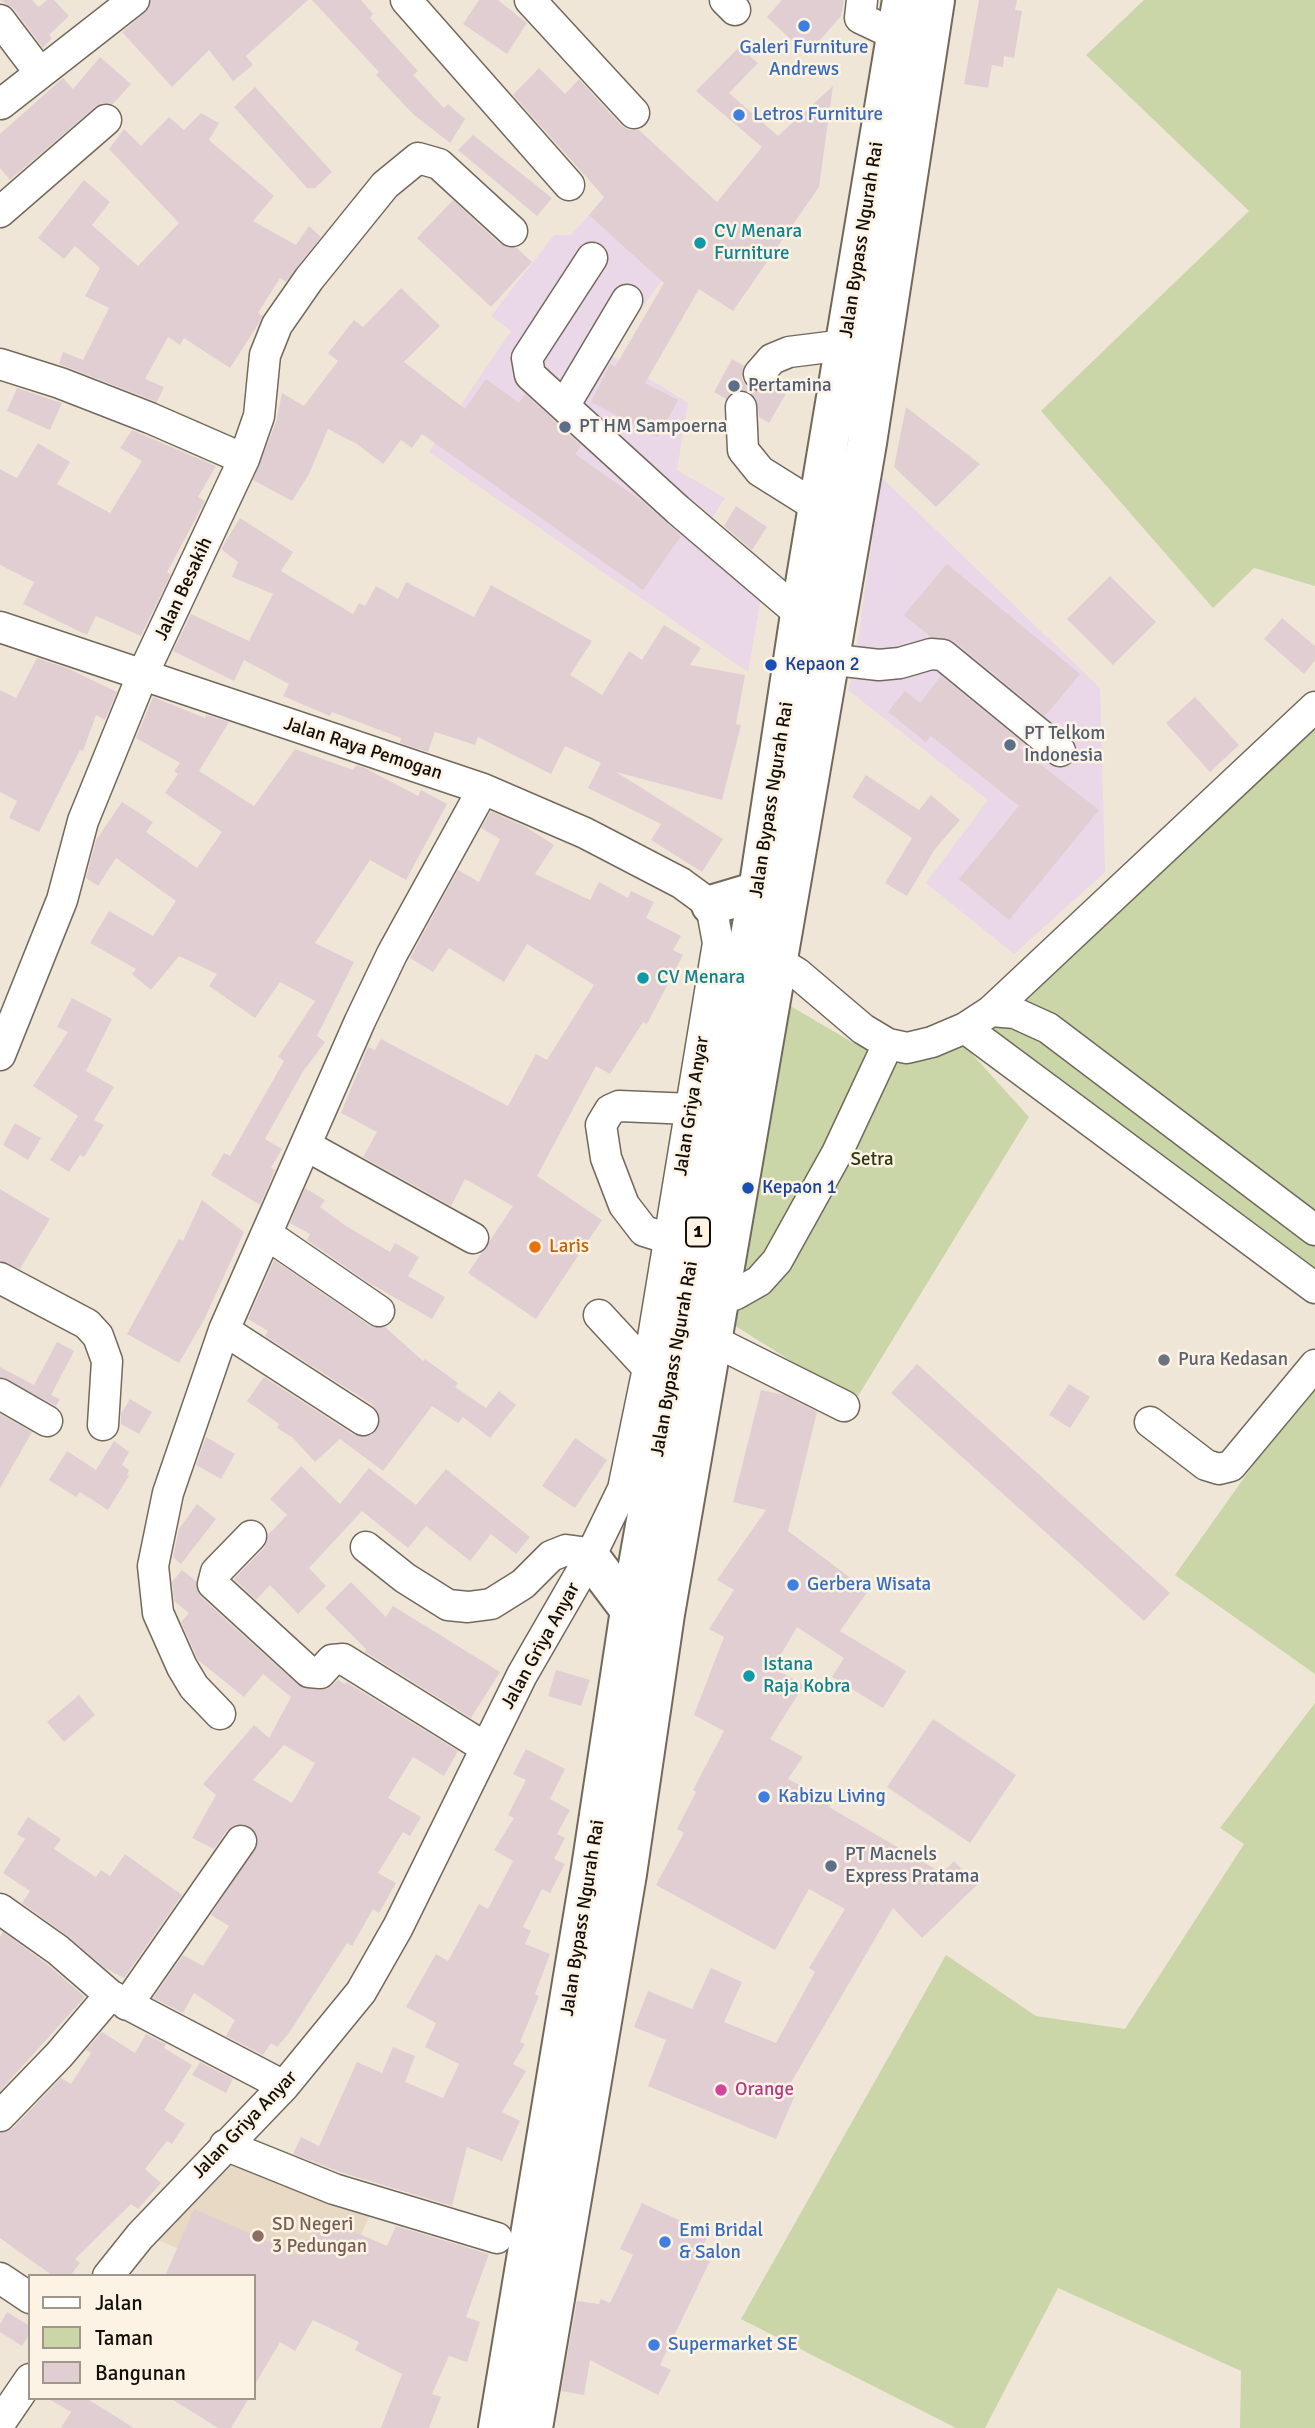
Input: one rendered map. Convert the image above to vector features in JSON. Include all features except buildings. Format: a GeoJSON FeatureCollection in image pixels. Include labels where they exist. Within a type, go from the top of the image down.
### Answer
{"type":"FeatureCollection","features":[{"type":"Feature","properties":{"kind":"highway","name":"Jalan Bypass Ngurah Rai"},"geometry":{"type":"LineString","coordinates":[[533,2428],[609,1871],[800,614],[845,345],[909,26],[935,0]]}},
{"type":"Feature","properties":{"kind":"highway","name":"Jalan Bypass Ngurah Rai"},"geometry":{"type":"LineString","coordinates":[[648,1612],[712,1340],[779,962],[827,659],[867,443],[909,26]]}},
{"type":"Feature","properties":{"kind":"highway"},"geometry":{"type":"LineString","coordinates":[[710,905],[758,891]]}},
{"type":"Feature","properties":{"kind":"highway"},"geometry":{"type":"LineString","coordinates":[[590,1558],[648,1612]]}},
{"type":"Feature","properties":{"kind":"highway","name":"Jalan Bypass Ngurah Rai"},"geometry":{"type":"LineString","coordinates":[[498,2428],[609,1871]]}},
{"type":"Feature","properties":{"kind":"street"},"geometry":{"type":"LineString","coordinates":[[1,104],[134,0]]}},
{"type":"Feature","properties":{"kind":"street"},"geometry":{"type":"LineString","coordinates":[[406,0],[569,185]]}},
{"type":"Feature","properties":{"kind":"street"},"geometry":{"type":"LineString","coordinates":[[530,0],[634,113]]}},
{"type":"Feature","properties":{"kind":"street"},"geometry":{"type":"LineString","coordinates":[[862,0],[860,18],[909,26]]}},
{"type":"Feature","properties":{"kind":"street"},"geometry":{"type":"LineString","coordinates":[[0,20],[40,73]]}},
{"type":"Feature","properties":{"kind":"street"},"geometry":{"type":"LineString","coordinates":[[0,212],[106,120]]}},
{"type":"Feature","properties":{"kind":"street","name":"Jalan Besakih"},"geometry":{"type":"LineString","coordinates":[[0,1055],[7,1018],[62,900],[83,821],[142,676],[244,459],[259,416],[265,355],[277,325],[309,279],[385,185],[418,158],[439,164],[512,231]]}},
{"type":"Feature","properties":{"kind":"street"},"geometry":{"type":"LineString","coordinates":[[592,258],[527,358],[530,375],[678,510],[800,614]]}},
{"type":"Feature","properties":{"kind":"street"},"geometry":{"type":"LineString","coordinates":[[564,406],[627,299]]}},
{"type":"Feature","properties":{"kind":"street"},"geometry":{"type":"LineString","coordinates":[[759,374],[772,359],[789,352],[845,345]]}},
{"type":"Feature","properties":{"kind":"street"},"geometry":{"type":"LineString","coordinates":[[0,365],[125,408],[244,459]]}},
{"type":"Feature","properties":{"kind":"street"},"geometry":{"type":"LineString","coordinates":[[741,407],[743,450],[760,471],[819,508]]}},
{"type":"Feature","properties":{"kind":"street","name":"Jalan Raya Pemogan"},"geometry":{"type":"LineString","coordinates":[[0,627],[483,789],[584,833],[681,883],[710,905]]}},
{"type":"Feature","properties":{"kind":"street"},"geometry":{"type":"LineString","coordinates":[[827,659],[879,665],[901,663],[931,654],[943,655],[1060,751]]}},
{"type":"Feature","properties":{"kind":"street"},"geometry":{"type":"LineString","coordinates":[[779,962],[797,973],[863,1029],[888,1044],[907,1048],[932,1042],[965,1028],[991,1011],[1315,707]]}},
{"type":"Feature","properties":{"kind":"street"},"geometry":{"type":"LineString","coordinates":[[219,1714],[194,1686],[173,1651],[158,1613],[153,1566],[168,1493],[224,1330],[392,954],[483,789]]}},
{"type":"Feature","properties":{"kind":"street","name":"Jalan Griya Anyar"},"geometry":{"type":"LineString","coordinates":[[110,2274],[140,2236],[284,2086],[327,2036],[382,1958],[523,1675],[590,1558],[623,1489],[648,1368],[718,943],[710,905]]}},
{"type":"Feature","properties":{"kind":"street"},"geometry":{"type":"LineString","coordinates":[[991,1011],[1015,1013],[1048,1028],[1315,1230]]}},
{"type":"Feature","properties":{"kind":"street"},"geometry":{"type":"LineString","coordinates":[[965,1028],[1315,1288]]}},
{"type":"Feature","properties":{"kind":"street"},"geometry":{"type":"LineString","coordinates":[[719,1300],[736,1294],[759,1280],[776,1261],[837,1153],[888,1044]]}},
{"type":"Feature","properties":{"kind":"street"},"geometry":{"type":"LineString","coordinates":[[670,1239],[644,1231],[624,1205],[606,1158],[601,1125],[610,1110],[620,1106],[692,1109]]}},
{"type":"Feature","properties":{"kind":"street"},"geometry":{"type":"LineString","coordinates":[[307,1146],[473,1238]]}},
{"type":"Feature","properties":{"kind":"street"},"geometry":{"type":"LineString","coordinates":[[268,1235],[379,1311]]}},
{"type":"Feature","properties":{"kind":"street"},"geometry":{"type":"LineString","coordinates":[[0,1278],[87,1324],[98,1336],[107,1361],[103,1425]]}},
{"type":"Feature","properties":{"kind":"street"},"geometry":{"type":"LineString","coordinates":[[599,1315],[648,1368]]}},
{"type":"Feature","properties":{"kind":"street"},"geometry":{"type":"LineString","coordinates":[[224,1330],[363,1420]]}},
{"type":"Feature","properties":{"kind":"street"},"geometry":{"type":"LineString","coordinates":[[712,1340],[844,1406]]}},
{"type":"Feature","properties":{"kind":"street"},"geometry":{"type":"LineString","coordinates":[[1150,1423],[1206,1465],[1219,1469],[1231,1466],[1315,1365]]}},
{"type":"Feature","properties":{"kind":"street"},"geometry":{"type":"LineString","coordinates":[[0,1394],[47,1421]]}},
{"type":"Feature","properties":{"kind":"street"},"geometry":{"type":"LineString","coordinates":[[251,1536],[216,1572],[213,1584],[309,1672],[320,1673],[332,1660],[343,1658],[486,1748]]}},
{"type":"Feature","properties":{"kind":"street"},"geometry":{"type":"LineString","coordinates":[[366,1547],[405,1578],[448,1605],[468,1607],[491,1604],[523,1584],[551,1556],[566,1550],[581,1552],[590,1558]]}},
{"type":"Feature","properties":{"kind":"street"},"geometry":{"type":"LineString","coordinates":[[0,2116],[118,2000],[240,1841]]}},
{"type":"Feature","properties":{"kind":"street"},"geometry":{"type":"LineString","coordinates":[[0,1909],[58,1950],[118,2000],[284,2086]]}},
{"type":"Feature","properties":{"kind":"street"},"geometry":{"type":"LineString","coordinates":[[225,2146],[334,2189],[497,2238]]}},
{"type":"Feature","properties":{"kind":"street"},"geometry":{"type":"LineString","coordinates":[[0,2278],[28,2297]]}},
{"type":"Feature","properties":{"kind":"street"},"geometry":{"type":"LineString","coordinates":[[0,2423],[28,2382]]}},
{"type":"Feature","properties":{"kind":"shaded area","name":"PT HM Sampoerna"},"geometry":{"type":"Polygon","coordinates":[[[589,215],[662,280],[609,354],[688,403],[677,470],[725,498],[705,529],[765,575],[748,672],[429,452],[511,331],[491,316],[554,235],[571,235],[589,215]]]}},
{"type":"Feature","properties":{"kind":"shaded area","name":"PT Telkom Indonesia"},"geometry":{"type":"Polygon","coordinates":[[[881,477],[1100,688],[1105,872],[1014,954],[926,883],[988,800],[848,690],[853,674],[881,477]]]}},
{"type":"Feature","properties":{"kind":"shaded area","name":"SD Negeri 3 Pedungan"},"geometry":{"type":"Polygon","coordinates":[[[228,2157],[373,2208],[326,2314],[256,2283],[256,2274],[235,2274],[154,2238],[228,2157]]]}},
{"type":"Feature","properties":{"kind":"green space"},"geometry":{"type":"Polygon","coordinates":[[[1144,0],[1315,0],[1315,586],[1254,568],[1213,608],[1041,411],[1249,211],[1086,55],[1144,0]]]}},
{"type":"Feature","properties":{"kind":"green space","name":"Setra"},"geometry":{"type":"Polygon","coordinates":[[[1315,714],[1315,1303],[963,1044],[1029,1117],[855,1401],[729,1322],[787,1004],[857,1045],[901,1050],[959,1041],[1315,714]]]}},
{"type":"Feature","properties":{"kind":"green space"},"geometry":{"type":"Polygon","coordinates":[[[1315,1378],[1315,1674],[1175,1575],[1315,1378]]]}},
{"type":"Feature","properties":{"kind":"green space"},"geometry":{"type":"Polygon","coordinates":[[[1315,1703],[1315,2428],[1240,2428],[1241,2371],[1058,2288],[985,2428],[956,2428],[741,2319],[946,1955],[1036,2016],[1125,2029],[1244,1844],[1220,1828],[1315,1703]]]}},
{"type":"Feature","properties":{"kind":"place","name":"Galeri Furniture Andrews"},"geometry":{"type":"Point","coordinates":[804,26]}},
{"type":"Feature","properties":{"kind":"place","name":"Letros Furniture"},"geometry":{"type":"Point","coordinates":[739,115]}},
{"type":"Feature","properties":{"kind":"place","name":"CV Menara Furniture"},"geometry":{"type":"Point","coordinates":[700,243]}},
{"type":"Feature","properties":{"kind":"place","name":"Pertamina"},"geometry":{"type":"Point","coordinates":[734,386]}},
{"type":"Feature","properties":{"kind":"place","name":"PT HM Sampoerna"},"geometry":{"type":"Point","coordinates":[565,427]}},
{"type":"Feature","properties":{"kind":"place","name":"Kepaon 2"},"geometry":{"type":"Point","coordinates":[771,665]}},
{"type":"Feature","properties":{"kind":"place","name":"PT Telkom Indonesia"},"geometry":{"type":"Point","coordinates":[1010,745]}},
{"type":"Feature","properties":{"kind":"place","name":"CV Menara"},"geometry":{"type":"Point","coordinates":[643,978]}},
{"type":"Feature","properties":{"kind":"place","name":"Kepaon 1"},"geometry":{"type":"Point","coordinates":[748,1188]}},
{"type":"Feature","properties":{"kind":"place","name":"Laris"},"geometry":{"type":"Point","coordinates":[535,1247]}},
{"type":"Feature","properties":{"kind":"place","name":"Pura Kedasan"},"geometry":{"type":"Point","coordinates":[1164,1360]}},
{"type":"Feature","properties":{"kind":"place","name":"Gerbera Wisata"},"geometry":{"type":"Point","coordinates":[793,1585]}},
{"type":"Feature","properties":{"kind":"place","name":"Istana Raja Kobra"},"geometry":{"type":"Point","coordinates":[749,1676]}},
{"type":"Feature","properties":{"kind":"place","name":"Kabizu Living"},"geometry":{"type":"Point","coordinates":[764,1797]}},
{"type":"Feature","properties":{"kind":"place","name":"PT Macnels Express Pratama"},"geometry":{"type":"Point","coordinates":[831,1866]}},
{"type":"Feature","properties":{"kind":"place","name":"Orange"},"geometry":{"type":"Point","coordinates":[721,2090]}},
{"type":"Feature","properties":{"kind":"place","name":"SD Negeri 3 Pedungan"},"geometry":{"type":"Point","coordinates":[258,2236]}},
{"type":"Feature","properties":{"kind":"place","name":"Emi Bridal & Salon"},"geometry":{"type":"Point","coordinates":[665,2242]}},
{"type":"Feature","properties":{"kind":"place","name":"Supermarket SE"},"geometry":{"type":"Point","coordinates":[654,2345]}}]}
